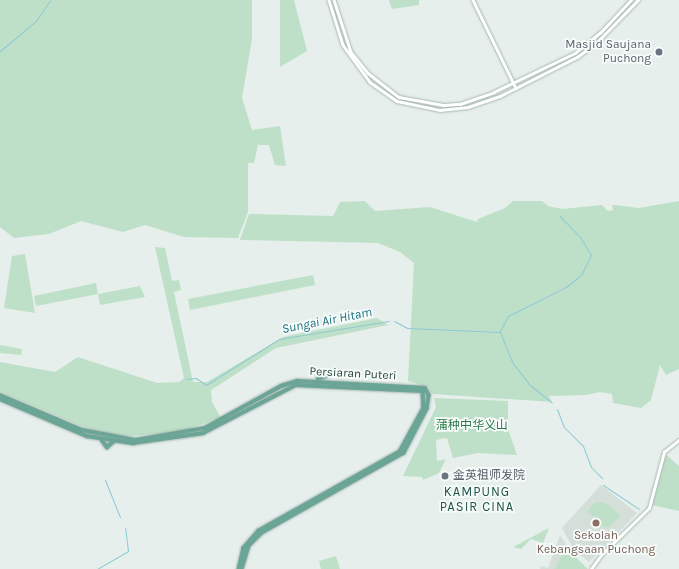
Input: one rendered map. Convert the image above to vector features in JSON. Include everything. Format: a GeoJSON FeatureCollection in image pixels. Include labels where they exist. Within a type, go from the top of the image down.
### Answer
{"type":"FeatureCollection","features":[{"type":"Feature","properties":{"kind":"main road"},"geometry":{"type":"LineString","coordinates":[[307,380],[326,376]]}},
{"type":"Feature","properties":{"kind":"main road","name":"Persiaran Puteri"},"geometry":{"type":"LineString","coordinates":[[0,399],[28,408],[76,433],[107,441],[156,438],[205,428],[281,386],[307,380],[425,388],[428,396],[427,409],[402,455],[262,533],[249,546],[242,569]]}},
{"type":"Feature","properties":{"kind":"main road","name":"Persiaran Puteri"},"geometry":{"type":"LineString","coordinates":[[0,395],[113,440],[151,442],[203,433],[296,385],[423,391],[424,408],[400,452],[259,531],[244,548],[239,569]]}},
{"type":"Feature","properties":{"kind":"main road"},"geometry":{"type":"LineString","coordinates":[[99,435],[107,441]]}},
{"type":"Feature","properties":{"kind":"main road"},"geometry":{"type":"LineString","coordinates":[[102,439],[107,447],[113,440]]}},
{"type":"Feature","properties":{"kind":"street"},"geometry":{"type":"LineString","coordinates":[[329,0],[343,45],[358,70],[398,100],[431,109],[460,109],[516,88],[587,50],[638,0]]}},
{"type":"Feature","properties":{"kind":"street"},"geometry":{"type":"LineString","coordinates":[[334,0],[351,52],[382,87],[399,97],[438,105],[460,104],[514,84],[587,44],[631,0]]}},
{"type":"Feature","properties":{"kind":"street"},"geometry":{"type":"LineString","coordinates":[[473,0],[516,88]]}},
{"type":"Feature","properties":{"kind":"street"},"geometry":{"type":"LineString","coordinates":[[591,569],[602,553],[649,508],[664,452],[679,440]]}},
{"type":"Feature","properties":{"kind":"shaded area","name":"Sekolah Kebangsaan Puchong"},"geometry":{"type":"Polygon","coordinates":[[[601,485],[637,513],[589,562],[574,550],[562,528],[601,485]]]}},
{"type":"Feature","properties":{"kind":"shaded area"},"geometry":{"type":"Polygon","coordinates":[[[560,535],[572,553],[588,569],[540,569],[541,566],[548,568],[560,535]]]}},
{"type":"Feature","properties":{"kind":"green space"},"geometry":{"type":"Polygon","coordinates":[[[0,0],[252,0],[252,39],[242,98],[252,130],[280,126],[286,166],[275,165],[269,145],[258,145],[254,163],[248,163],[248,212],[238,238],[184,237],[145,225],[123,232],[81,221],[49,234],[14,238],[0,227],[0,0]]]}},
{"type":"Feature","properties":{"kind":"green space"},"geometry":{"type":"Polygon","coordinates":[[[280,0],[294,0],[307,51],[280,67],[280,0]]]}},
{"type":"Feature","properties":{"kind":"green space"},"geometry":{"type":"Polygon","coordinates":[[[389,0],[419,0],[419,5],[392,9],[389,0]]]}},
{"type":"Feature","properties":{"kind":"green space"},"geometry":{"type":"Polygon","coordinates":[[[365,201],[375,211],[430,207],[477,222],[478,219],[505,208],[513,201],[542,201],[548,206],[562,209],[602,205],[608,211],[613,210],[612,205],[639,208],[679,201],[679,369],[666,375],[660,365],[651,400],[641,408],[613,403],[612,394],[600,392],[586,395],[549,396],[552,402],[433,394],[424,386],[408,381],[414,263],[400,252],[378,243],[240,240],[249,214],[333,216],[340,202],[365,201]]]}},
{"type":"Feature","properties":{"kind":"green space"},"geometry":{"type":"Polygon","coordinates":[[[155,247],[165,248],[172,281],[179,280],[181,290],[174,292],[193,382],[207,382],[283,337],[377,318],[388,325],[276,348],[211,390],[212,402],[221,418],[175,433],[130,436],[111,434],[86,428],[0,392],[0,362],[55,372],[78,357],[157,383],[179,382],[184,378],[155,247]]]}},
{"type":"Feature","properties":{"kind":"green space"},"geometry":{"type":"Polygon","coordinates":[[[25,254],[35,313],[4,308],[12,256],[25,254]]]}},
{"type":"Feature","properties":{"kind":"green space"},"geometry":{"type":"Polygon","coordinates":[[[313,275],[315,285],[190,310],[188,299],[313,275]]]}},
{"type":"Feature","properties":{"kind":"green space"},"geometry":{"type":"Polygon","coordinates":[[[96,283],[98,294],[36,306],[34,296],[96,283]]]}},
{"type":"Feature","properties":{"kind":"green space"},"geometry":{"type":"Polygon","coordinates":[[[140,286],[145,297],[100,305],[98,294],[140,286]]]}},
{"type":"Feature","properties":{"kind":"green space"},"geometry":{"type":"Polygon","coordinates":[[[0,345],[22,349],[21,355],[0,353],[0,345]]]}},
{"type":"Feature","properties":{"kind":"green space","name":"蒲种中华义山"},"geometry":{"type":"Polygon","coordinates":[[[434,398],[508,401],[508,429],[517,455],[478,453],[453,458],[447,438],[441,439],[436,440],[437,461],[446,459],[439,473],[423,480],[422,477],[403,476],[436,407],[434,398]]]}},
{"type":"Feature","properties":{"kind":"green space"},"geometry":{"type":"Polygon","coordinates":[[[665,454],[679,466],[679,511],[652,505],[665,454]]]}},
{"type":"Feature","properties":{"kind":"green space"},"geometry":{"type":"Polygon","coordinates":[[[595,502],[605,503],[621,515],[608,528],[602,525],[600,528],[595,523],[597,519],[587,512],[595,502]]]}},
{"type":"Feature","properties":{"kind":"green space"},"geometry":{"type":"Polygon","coordinates":[[[549,528],[543,543],[531,539],[521,549],[513,547],[549,528]]]}},
{"type":"Feature","properties":{"kind":"green space"},"geometry":{"type":"Polygon","coordinates":[[[566,546],[571,553],[587,569],[555,569],[566,546]]]}},
{"type":"Feature","properties":{"kind":"green space"},"geometry":{"type":"Polygon","coordinates":[[[336,556],[340,569],[321,569],[319,561],[336,556]]]}},
{"type":"Feature","properties":{"kind":"waterway"},"geometry":{"type":"LineString","coordinates":[[0,51],[36,21],[50,0]]}},
{"type":"Feature","properties":{"kind":"waterway"},"geometry":{"type":"LineString","coordinates":[[500,331],[508,316],[566,287],[581,275],[591,255],[580,237],[560,216]]}},
{"type":"Feature","properties":{"kind":"waterway","name":"Sungai Air Hitam"},"geometry":{"type":"LineString","coordinates":[[187,379],[196,378],[206,385],[279,339],[389,321]]}},
{"type":"Feature","properties":{"kind":"waterway","name":"Sungai Air Hitam"},"geometry":{"type":"LineString","coordinates":[[394,321],[407,328],[500,332],[512,362],[530,385],[552,403]]}},
{"type":"Feature","properties":{"kind":"waterway","name":"Sungai Air Hitam"},"geometry":{"type":"LineString","coordinates":[[557,409],[564,427],[583,446],[591,467],[602,478]]}},
{"type":"Feature","properties":{"kind":"waterway"},"geometry":{"type":"LineString","coordinates":[[105,480],[120,517]]}},
{"type":"Feature","properties":{"kind":"waterway","name":"Sungai Air Hitam"},"geometry":{"type":"LineString","coordinates":[[603,485],[639,509]]}},
{"type":"Feature","properties":{"kind":"waterway"},"geometry":{"type":"LineString","coordinates":[[97,569],[128,551],[125,528]]}},
{"type":"Feature","properties":{"kind":"place","name":"Masjid Saujana Puchong"},"geometry":{"type":"Point","coordinates":[659,52]}},
{"type":"Feature","properties":{"kind":"place","name":"金英祖师发院"},"geometry":{"type":"Point","coordinates":[445,476]}},
{"type":"Feature","properties":{"kind":"place","name":"Sekolah Kebangsaan Puchong"},"geometry":{"type":"Point","coordinates":[596,523]}},
{"type":"Feature","properties":{"kind":"district","name":"KAMPUNG PASIR CINA"},"geometry":{"type":"Point","coordinates":[477,500]}}]}
